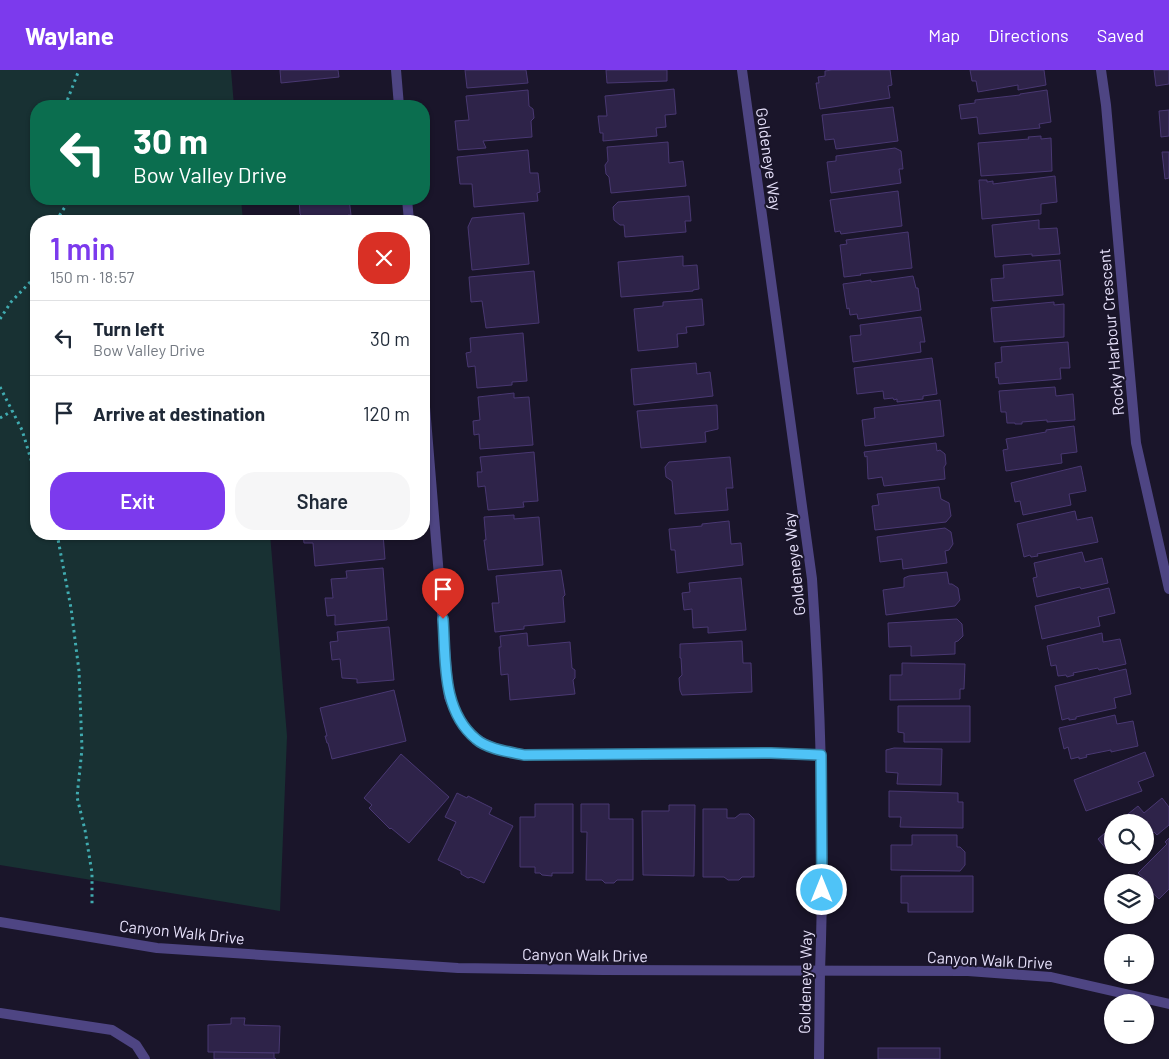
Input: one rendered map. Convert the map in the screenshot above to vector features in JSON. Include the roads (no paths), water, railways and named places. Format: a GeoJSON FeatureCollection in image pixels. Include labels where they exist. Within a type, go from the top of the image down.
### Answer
{"type":"FeatureCollection","features":[{"type":"Feature","properties":{"kind":"street"},"geometry":{"type":"LineString","coordinates":[[396,70],[398,100]]}},
{"type":"Feature","properties":{"kind":"street","name":"Goldeneye Way"},"geometry":{"type":"LineString","coordinates":[[742,70],[812,579],[818,658],[821,755],[822,928],[819,1059]]}},
{"type":"Feature","properties":{"kind":"street","name":"Rocky Harbour Crescent"},"geometry":{"type":"LineString","coordinates":[[1101,70],[1106,105],[1136,443],[1169,589]]}},
{"type":"Feature","properties":{"kind":"street"},"geometry":{"type":"LineString","coordinates":[[430,465],[450,697],[459,719],[476,740],[499,750],[524,755],[771,753],[821,755]]}},
{"type":"Feature","properties":{"kind":"street","name":"Canyon Walk Drive"},"geometry":{"type":"LineString","coordinates":[[0,922],[157,948],[458,968],[968,971],[1051,976],[1169,1004]]}},
{"type":"Feature","properties":{"kind":"street"},"geometry":{"type":"LineString","coordinates":[[0,1013],[112,1030],[136,1045],[144,1059]]}}]}
